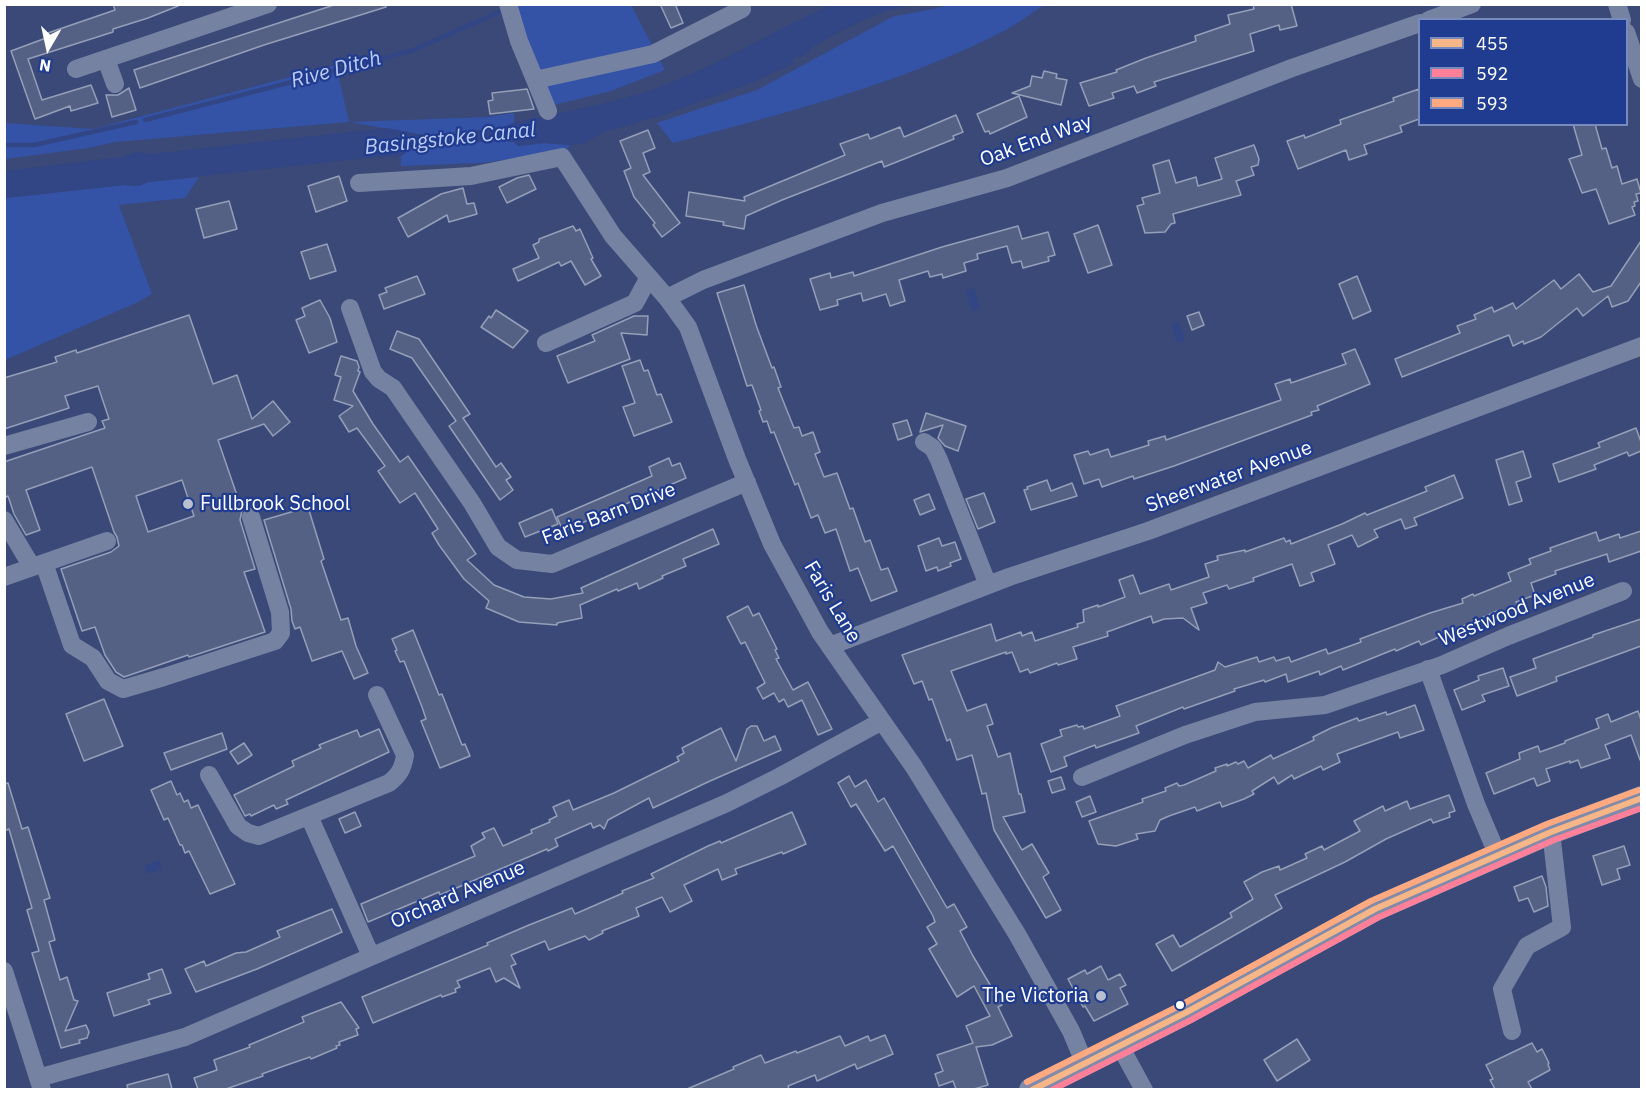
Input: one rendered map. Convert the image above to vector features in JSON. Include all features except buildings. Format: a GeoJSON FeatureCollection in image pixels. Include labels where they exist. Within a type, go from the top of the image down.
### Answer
{"type":"FeatureCollection","features":[{"type":"Feature","properties":{"kind":"main road"},"geometry":{"type":"LineString","coordinates":[[1031,1089],[1187,1012],[1375,909],[1551,832],[1641,798]]}},
{"type":"Feature","properties":{"kind":"street"},"geometry":{"type":"LineString","coordinates":[[76,69],[268,4]]}},
{"type":"Feature","properties":{"kind":"street"},"geometry":{"type":"LineString","coordinates":[[1434,18],[1472,4]]}},
{"type":"Feature","properties":{"kind":"street"},"geometry":{"type":"LineString","coordinates":[[509,9],[519,41],[548,111]]}},
{"type":"Feature","properties":{"kind":"street"},"geometry":{"type":"LineString","coordinates":[[535,80],[653,54],[742,9]]}},
{"type":"Feature","properties":{"kind":"street","name":"Oak End Way"},"geometry":{"type":"LineString","coordinates":[[667,298],[703,280],[871,217],[1007,178],[1292,68],[1418,23]]}},
{"type":"Feature","properties":{"kind":"street"},"geometry":{"type":"LineString","coordinates":[[1628,38],[1641,79]]}},
{"type":"Feature","properties":{"kind":"street"},"geometry":{"type":"LineString","coordinates":[[106,59],[115,84]]}},
{"type":"Feature","properties":{"kind":"street","name":"Faris Lane"},"geometry":{"type":"LineString","coordinates":[[359,183],[471,176],[562,157],[613,236],[667,298],[688,327],[772,544],[830,646],[914,767],[1017,934],[1071,1031],[1084,1062]]}},
{"type":"Feature","properties":{"kind":"street"},"geometry":{"type":"LineString","coordinates":[[546,343],[634,303],[649,277]]}},
{"type":"Feature","properties":{"kind":"street","name":"Faris Barn Drive"},"geometry":{"type":"LineString","coordinates":[[350,308],[373,372],[379,379],[394,387],[498,547],[517,560],[552,564],[747,482]]}},
{"type":"Feature","properties":{"kind":"street","name":"Sheerwater Avenue"},"geometry":{"type":"LineString","coordinates":[[830,646],[988,585],[1148,531],[1641,346]]}},
{"type":"Feature","properties":{"kind":"street"},"geometry":{"type":"LineString","coordinates":[[4,446],[88,422]]}},
{"type":"Feature","properties":{"kind":"street"},"geometry":{"type":"LineString","coordinates":[[924,442],[933,448],[939,460],[988,585]]}},
{"type":"Feature","properties":{"kind":"street"},"geometry":{"type":"LineString","coordinates":[[4,519],[38,565],[72,645],[93,658],[108,681],[123,689],[275,641],[281,633],[279,612],[251,517]]}},
{"type":"Feature","properties":{"kind":"street"},"geometry":{"type":"LineString","coordinates":[[6,577],[107,541]]}},
{"type":"Feature","properties":{"kind":"street","name":"Westwood Avenue"},"geometry":{"type":"LineString","coordinates":[[1082,777],[1185,735],[1255,712],[1325,705],[1428,669],[1623,591]]}},
{"type":"Feature","properties":{"kind":"street","name":"Westwood Avenue"},"geometry":{"type":"LineString","coordinates":[[1428,669],[1476,804],[1498,856]]}},
{"type":"Feature","properties":{"kind":"street"},"geometry":{"type":"LineString","coordinates":[[208,774],[238,826],[248,833],[259,836],[388,783],[398,776],[404,765],[405,755],[378,694]]}},
{"type":"Feature","properties":{"kind":"street","name":"Orchard Avenue"},"geometry":{"type":"LineString","coordinates":[[40,1084],[185,1037],[371,957],[727,803],[882,721]]}},
{"type":"Feature","properties":{"kind":"street"},"geometry":{"type":"LineString","coordinates":[[309,816],[371,957]]}},
{"type":"Feature","properties":{"kind":"street"},"geometry":{"type":"LineString","coordinates":[[1512,1030],[1502,989],[1527,946],[1562,927],[1551,832]]}},
{"type":"Feature","properties":{"kind":"street"},"geometry":{"type":"LineString","coordinates":[[4,971],[40,1084]]}},
{"type":"Feature","properties":{"kind":"street"},"geometry":{"type":"LineString","coordinates":[[1120,1046],[1144,1089]]}},
{"type":"Feature","properties":{"kind":"shaded area"},"geometry":{"type":"Polygon","coordinates":[[[512,5],[631,5],[665,70],[611,91],[550,106],[512,5]]]}},
{"type":"Feature","properties":{"kind":"shaded area"},"geometry":{"type":"Polygon","coordinates":[[[952,5],[1044,5],[1007,29],[963,51],[881,83],[840,96],[673,143],[657,123],[757,90],[892,17],[952,5]]]}},
{"type":"Feature","properties":{"kind":"shaded area"},"geometry":{"type":"Polygon","coordinates":[[[336,65],[349,122],[115,142],[88,148],[5,159],[4,123],[93,129],[336,65]]]}},
{"type":"Feature","properties":{"kind":"shaded area"},"geometry":{"type":"Polygon","coordinates":[[[514,113],[514,123],[501,128],[428,136],[349,122],[488,117],[514,113]]]}},
{"type":"Feature","properties":{"kind":"shaded area"},"geometry":{"type":"Polygon","coordinates":[[[501,140],[514,142],[519,146],[544,143],[570,145],[566,151],[482,163],[401,166],[401,156],[411,149],[501,140]]]}},
{"type":"Feature","properties":{"kind":"shaded area"},"geometry":{"type":"Polygon","coordinates":[[[199,177],[185,198],[119,205],[152,294],[5,360],[5,198],[124,185],[138,186],[148,182],[199,177]]]}},
{"type":"Feature","properties":{"kind":"water","name":"Basingstoke Canal"},"geometry":{"type":"Polygon","coordinates":[[[831,5],[907,5],[847,28],[811,48],[804,55],[794,58],[792,64],[756,81],[663,115],[604,132],[584,144],[544,143],[518,146],[514,142],[501,140],[411,149],[401,156],[148,182],[138,186],[124,185],[5,198],[4,171],[122,157],[136,152],[150,154],[387,128],[428,136],[501,128],[514,123],[622,99],[657,88],[831,5]]]}},
{"type":"Feature","properties":{"kind":"water"},"geometry":{"type":"Polygon","coordinates":[[[974,288],[980,308],[972,311],[966,291],[974,288]]]}},
{"type":"Feature","properties":{"kind":"water"},"geometry":{"type":"Polygon","coordinates":[[[1179,322],[1185,340],[1177,343],[1171,325],[1179,322]]]}},
{"type":"Feature","properties":{"kind":"water"},"geometry":{"type":"Polygon","coordinates":[[[159,860],[162,869],[147,874],[144,866],[159,860]]]}},
{"type":"Feature","properties":{"kind":"waterway","name":"Rive Ditch"},"geometry":{"type":"LineString","coordinates":[[145,120],[411,51],[506,9]]}},
{"type":"Feature","properties":{"kind":"waterway","name":"Rive Ditch"},"geometry":{"type":"LineString","coordinates":[[4,145],[34,145],[136,122]]}},
{"type":"Feature","properties":{"kind":"transit line","name":"593"},"geometry":{"type":"LineString","coordinates":[[1027,1082],[1183,1004],[1371,901],[1547,824],[1639,790]]}},
{"type":"Feature","properties":{"kind":"transit line","name":"455"},"geometry":{"type":"LineString","coordinates":[[1032,1090],[1187,1012],[1375,909],[1551,832],[1642,798]]}},
{"type":"Feature","properties":{"kind":"transit line","name":"592"},"geometry":{"type":"LineString","coordinates":[[1052,1090],[1191,1020],[1379,917],[1554,840],[1642,808]]}},
{"type":"Feature","properties":{"kind":"place","name":"Fullbrook School"},"geometry":{"type":"Point","coordinates":[188,504]}},
{"type":"Feature","properties":{"kind":"place","name":"The Victoria"},"geometry":{"type":"Point","coordinates":[1101,996]}}]}
